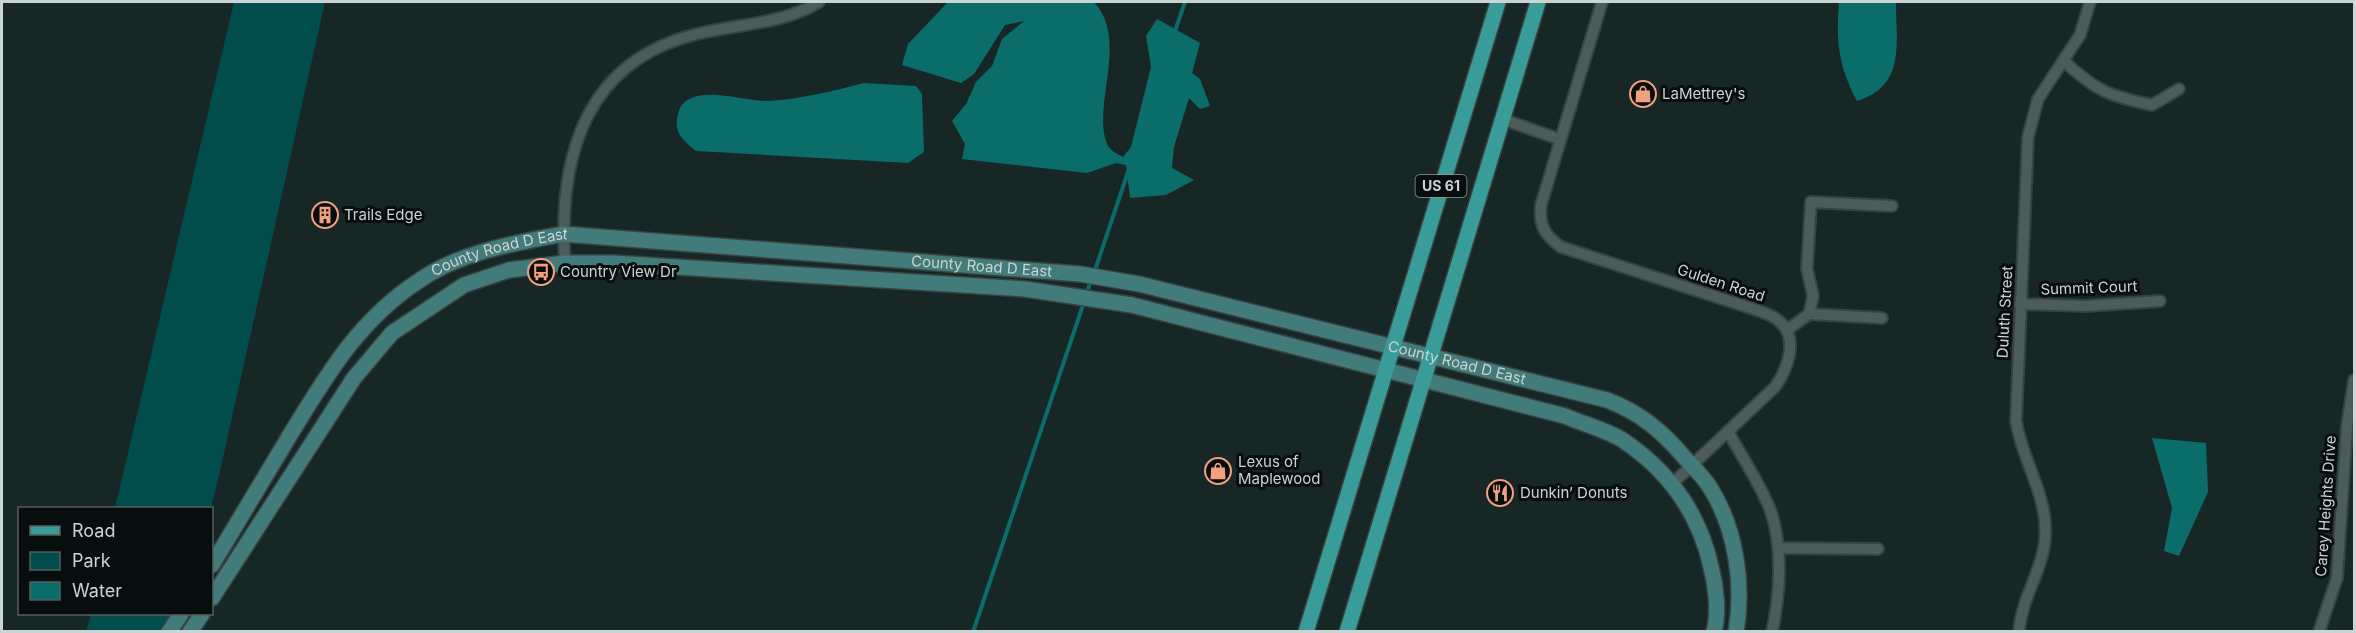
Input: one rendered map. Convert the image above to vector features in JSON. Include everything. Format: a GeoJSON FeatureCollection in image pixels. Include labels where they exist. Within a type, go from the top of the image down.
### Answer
{"type":"FeatureCollection","features":[{"type":"Feature","properties":{"kind":"main road","name":"US 61"},"geometry":{"type":"LineString","coordinates":[[1306,632],[1498,2]]}},
{"type":"Feature","properties":{"kind":"main road","name":"US 61"},"geometry":{"type":"LineString","coordinates":[[1347,632],[1538,2]]}},
{"type":"Feature","properties":{"kind":"street"},"geometry":{"type":"LineString","coordinates":[[565,262],[563,234],[572,154],[583,122],[602,92],[631,64],[662,45],[696,34],[773,20],[819,2]]}},
{"type":"Feature","properties":{"kind":"street","name":"Gulden Road"},"geometry":{"type":"LineString","coordinates":[[1602,2],[1541,205],[1540,222],[1548,237],[1561,247],[1757,310],[1779,320],[1787,330]]}},
{"type":"Feature","properties":{"kind":"street","name":"Duluth Street"},"geometry":{"type":"LineString","coordinates":[[2019,632],[2024,603],[2044,546],[2046,525],[2038,485],[2019,441],[2016,421],[2028,137],[2032,116],[2047,82],[2064,61],[2080,35],[2090,2]]}},
{"type":"Feature","properties":{"kind":"street"},"geometry":{"type":"LineString","coordinates":[[2064,61],[2094,87],[2122,99],[2152,105],[2179,89]]}},
{"type":"Feature","properties":{"kind":"street"},"geometry":{"type":"LineString","coordinates":[[1502,119],[1559,139]]}},
{"type":"Feature","properties":{"kind":"street"},"geometry":{"type":"LineString","coordinates":[[1809,314],[1813,296],[1807,269],[1810,202],[1892,206]]}},
{"type":"Feature","properties":{"kind":"street","name":"County Road D East"},"geometry":{"type":"LineString","coordinates":[[213,563],[334,362],[378,311],[421,279],[455,262],[511,244],[563,234],[1080,274],[1138,284],[1392,345],[1625,406],[1662,431],[1710,487],[1725,518],[1734,547],[1739,585],[1736,632]]}},
{"type":"Feature","properties":{"kind":"street","name":"County Road D East"},"geometry":{"type":"LineString","coordinates":[[213,596],[354,378],[392,333],[464,285],[508,270],[565,262],[614,263],[964,285],[1074,296],[1158,311],[1565,416],[1619,438],[1660,469],[1688,504],[1706,545],[1714,581],[1714,632]]}},
{"type":"Feature","properties":{"kind":"street","name":"Summit Court"},"geometry":{"type":"LineString","coordinates":[[2020,304],[2086,306],[2160,301]]}},
{"type":"Feature","properties":{"kind":"street"},"geometry":{"type":"LineString","coordinates":[[1672,484],[1775,387],[1787,371],[1790,354],[1787,330],[1809,314],[1882,318]]}},
{"type":"Feature","properties":{"kind":"street","name":"Carey Heights Drive"},"geometry":{"type":"LineString","coordinates":[[2319,632],[2337,579],[2347,426],[2355,380]]}},
{"type":"Feature","properties":{"kind":"street"},"geometry":{"type":"LineString","coordinates":[[1728,430],[1771,512],[1778,548],[1777,609],[1772,632]]}},
{"type":"Feature","properties":{"kind":"street"},"geometry":{"type":"LineString","coordinates":[[1778,548],[1878,549]]}},
{"type":"Feature","properties":{"kind":"street"},"geometry":{"type":"LineString","coordinates":[[169,632],[180,615]]}},
{"type":"Feature","properties":{"kind":"street"},"geometry":{"type":"LineString","coordinates":[[190,632],[201,615]]}},
{"type":"Feature","properties":{"kind":"green space"},"geometry":{"type":"Polygon","coordinates":[[[234,2],[325,2],[211,507],[115,507],[234,2]]]}},
{"type":"Feature","properties":{"kind":"green space"},"geometry":{"type":"Polygon","coordinates":[[[91,615],[185,615],[180,631],[86,632],[91,615]]]}},
{"type":"Feature","properties":{"kind":"water"},"geometry":{"type":"Polygon","coordinates":[[[948,2],[1094,2],[1104,18],[1109,36],[1110,55],[1103,113],[1104,131],[1108,146],[1123,157],[1131,147],[1151,67],[1146,36],[1157,19],[1200,43],[1192,73],[1200,79],[1210,106],[1200,109],[1189,98],[1174,147],[1172,168],[1194,180],[1166,195],[1130,198],[1126,165],[1116,163],[1087,173],[962,159],[965,144],[952,121],[966,104],[976,82],[992,66],[1002,39],[1024,21],[1005,25],[974,74],[961,83],[902,65],[908,44],[948,2]]]}},
{"type":"Feature","properties":{"kind":"water"},"geometry":{"type":"Polygon","coordinates":[[[1839,2],[1896,2],[1897,48],[1891,74],[1884,85],[1873,94],[1857,101],[1846,76],[1840,53],[1839,2]]]}},
{"type":"Feature","properties":{"kind":"water"},"geometry":{"type":"Polygon","coordinates":[[[864,83],[916,86],[922,94],[924,152],[908,163],[696,151],[680,136],[678,131],[678,114],[684,103],[693,97],[718,95],[769,101],[805,97],[864,83]]]}},
{"type":"Feature","properties":{"kind":"water"},"geometry":{"type":"Polygon","coordinates":[[[2152,438],[2206,443],[2208,492],[2179,556],[2164,551],[2172,508],[2152,438]]]}},
{"type":"Feature","properties":{"kind":"waterway"},"geometry":{"type":"LineString","coordinates":[[1174,34],[1185,2]]}},
{"type":"Feature","properties":{"kind":"waterway"},"geometry":{"type":"LineString","coordinates":[[1094,273],[1128,172]]}},
{"type":"Feature","properties":{"kind":"waterway"},"geometry":{"type":"LineString","coordinates":[[1086,295],[1091,280]]}},
{"type":"Feature","properties":{"kind":"waterway"},"geometry":{"type":"LineString","coordinates":[[973,632],[1084,302]]}},
{"type":"Feature","properties":{"kind":"place","name":"LaMettrey's"},"geometry":{"type":"Point","coordinates":[1643,94]}},
{"type":"Feature","properties":{"kind":"place","name":"Trails Edge"},"geometry":{"type":"Point","coordinates":[325,215]}},
{"type":"Feature","properties":{"kind":"place","name":"Country View Dr"},"geometry":{"type":"Point","coordinates":[541,272]}},
{"type":"Feature","properties":{"kind":"place","name":"Lexus of Maplewood"},"geometry":{"type":"Point","coordinates":[1218,471]}},
{"type":"Feature","properties":{"kind":"place","name":"Dunkin’ Donuts"},"geometry":{"type":"Point","coordinates":[1500,493]}}]}
